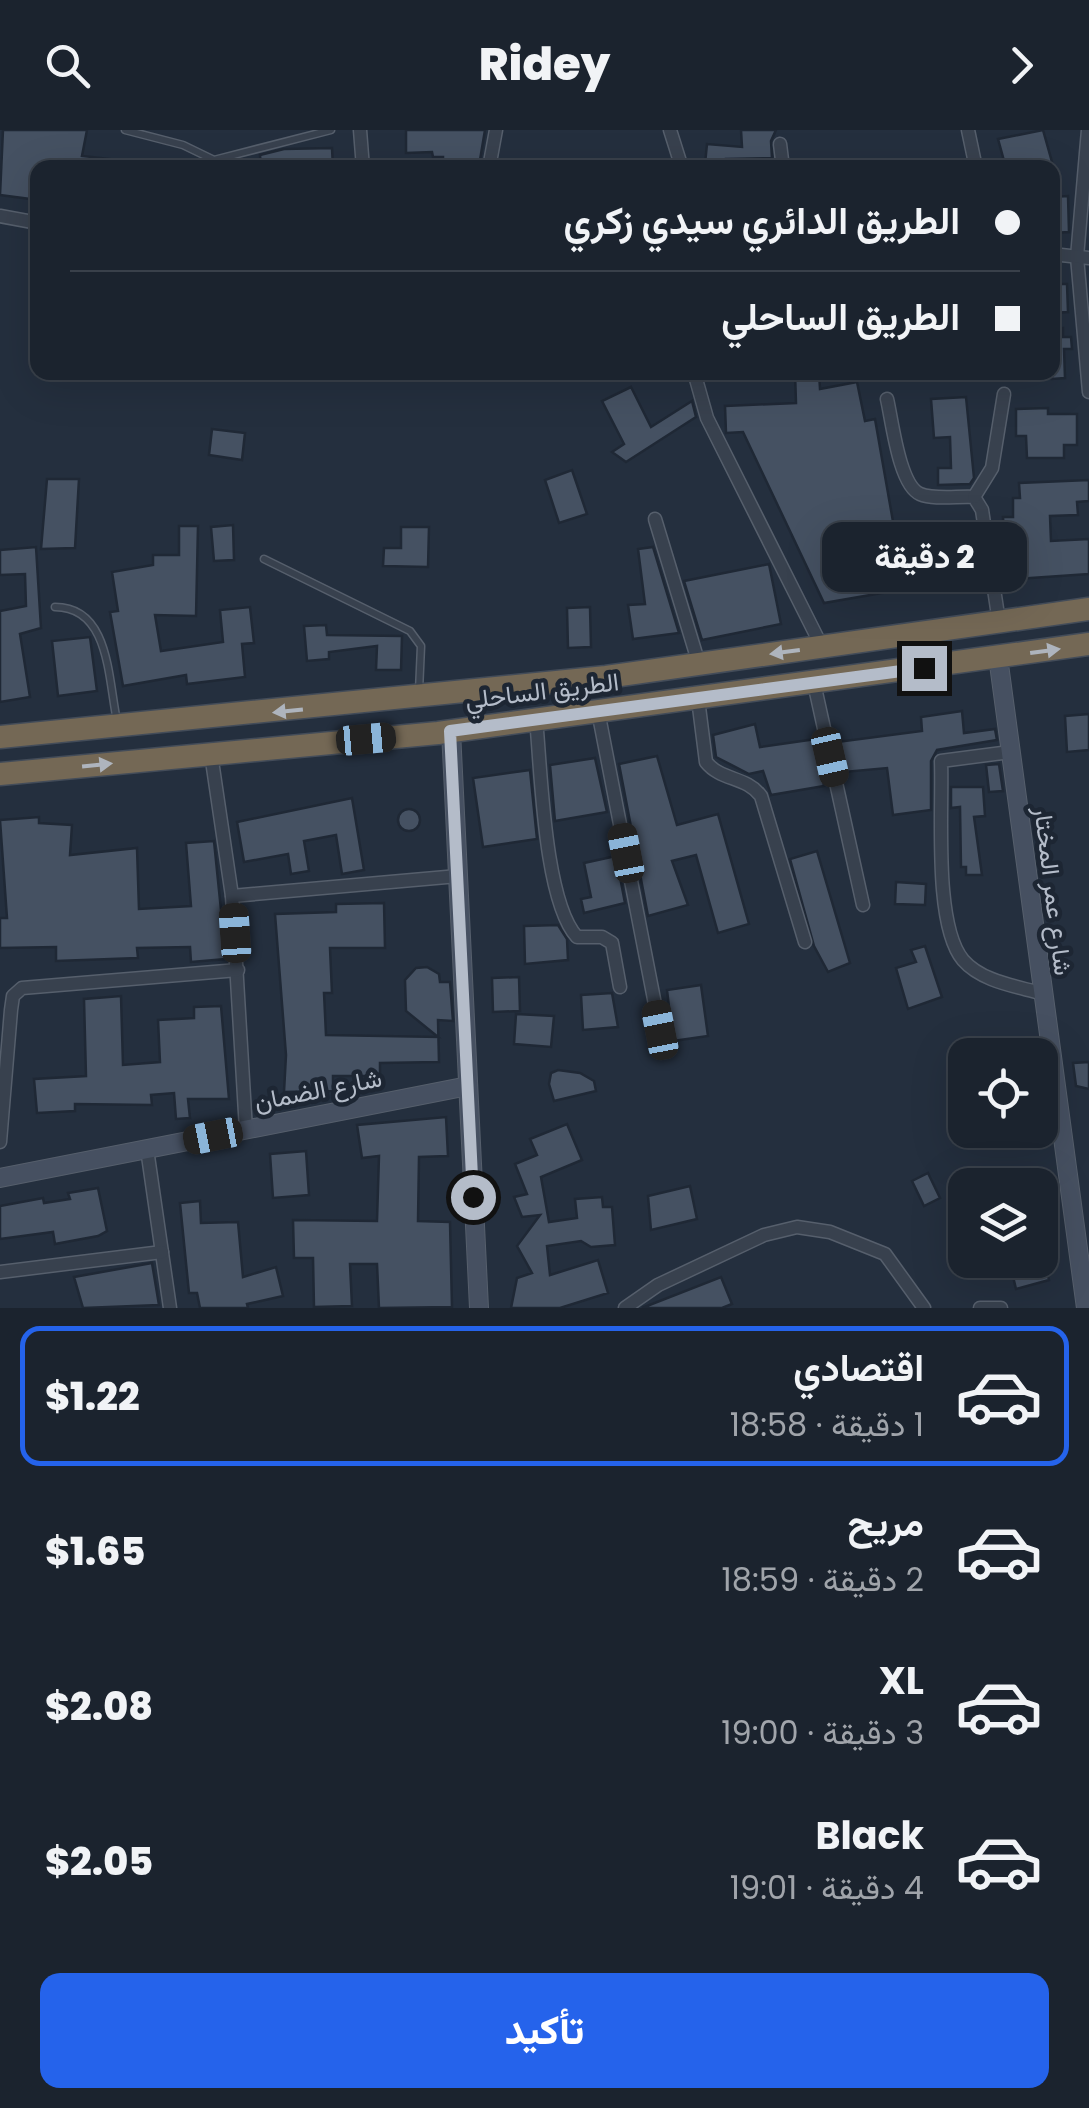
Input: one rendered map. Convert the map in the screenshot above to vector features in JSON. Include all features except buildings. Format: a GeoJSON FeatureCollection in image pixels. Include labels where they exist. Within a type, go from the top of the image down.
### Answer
{"type":"FeatureCollection","features":[{"type":"Feature","properties":{"kind":"highway","name":"الطريق الساحلي"},"geometry":{"type":"LineString","coordinates":[[0,737],[418,697],[699,664],[1089,609]]}},
{"type":"Feature","properties":{"kind":"highway","name":"الطريق الساحلي"},"geometry":{"type":"LineString","coordinates":[[0,774],[450,731],[1089,644]]}},
{"type":"Feature","properties":{"kind":"highway"},"geometry":{"type":"LineString","coordinates":[[52,733],[58,769]]}},
{"type":"Feature","properties":{"kind":"street"},"geometry":{"type":"LineString","coordinates":[[360,130],[362,160]]}},
{"type":"Feature","properties":{"kind":"street"},"geometry":{"type":"LineString","coordinates":[[490,160],[496,130]]}},
{"type":"Feature","properties":{"kind":"street"},"geometry":{"type":"LineString","coordinates":[[670,130],[679,160]]}},
{"type":"Feature","properties":{"kind":"street"},"geometry":{"type":"LineString","coordinates":[[968,130],[974,160]]}},
{"type":"Feature","properties":{"kind":"street"},"geometry":{"type":"LineString","coordinates":[[1088,130],[1083,258],[1089,392]]}},
{"type":"Feature","properties":{"kind":"street"},"geometry":{"type":"LineString","coordinates":[[780,144],[782,160]]}},
{"type":"Feature","properties":{"kind":"street"},"geometry":{"type":"LineString","coordinates":[[0,216],[30,222]]}},
{"type":"Feature","properties":{"kind":"street"},"geometry":{"type":"LineString","coordinates":[[696,380],[706,418],[822,647]]}},
{"type":"Feature","properties":{"kind":"street"},"geometry":{"type":"LineString","coordinates":[[974,497],[992,468],[1004,394]]}},
{"type":"Feature","properties":{"kind":"street"},"geometry":{"type":"LineString","coordinates":[[888,399],[900,460],[912,489],[923,496],[974,497]]}},
{"type":"Feature","properties":{"kind":"street"},"geometry":{"type":"LineString","coordinates":[[974,497],[982,510],[999,622]]}},
{"type":"Feature","properties":{"kind":"street"},"geometry":{"type":"LineString","coordinates":[[655,519],[699,664]]}},
{"type":"Feature","properties":{"kind":"street","name":"شارع عمر المختار"},"geometry":{"type":"LineString","coordinates":[[998,657],[1040,993],[1086,1308]]}},
{"type":"Feature","properties":{"kind":"street"},"geometry":{"type":"LineString","coordinates":[[814,683],[863,905]]}},
{"type":"Feature","properties":{"kind":"street"},"geometry":{"type":"LineString","coordinates":[[698,699],[706,762],[719,773],[748,782],[762,796],[805,942]]}},
{"type":"Feature","properties":{"kind":"street"},"geometry":{"type":"LineString","coordinates":[[598,711],[660,1030]]}},
{"type":"Feature","properties":{"kind":"street"},"geometry":{"type":"LineString","coordinates":[[536,719],[547,838],[564,916],[577,936],[602,936],[612,943],[620,987]]}},
{"type":"Feature","properties":{"kind":"street"},"geometry":{"type":"LineString","coordinates":[[450,731],[479,1308]]}},
{"type":"Feature","properties":{"kind":"street"},"geometry":{"type":"LineString","coordinates":[[1010,752],[941,761],[946,913],[954,946],[964,962],[990,978],[1040,993]]}},
{"type":"Feature","properties":{"kind":"street"},"geometry":{"type":"LineString","coordinates":[[211,754],[232,896],[246,1130]]}},
{"type":"Feature","properties":{"kind":"street"},"geometry":{"type":"LineString","coordinates":[[232,896],[458,876]]}},
{"type":"Feature","properties":{"kind":"street"},"geometry":{"type":"LineString","coordinates":[[0,1142],[13,996],[22,988],[238,970]]}},
{"type":"Feature","properties":{"kind":"street","name":"شارع الضمان"},"geometry":{"type":"LineString","coordinates":[[0,1178],[468,1086]]}},
{"type":"Feature","properties":{"kind":"street"},"geometry":{"type":"LineString","coordinates":[[147,1149],[170,1308]]}},
{"type":"Feature","properties":{"kind":"street"},"geometry":{"type":"LineString","coordinates":[[625,1308],[658,1285],[764,1235],[798,1227],[830,1232],[885,1254],[896,1264],[924,1308]]}},
{"type":"Feature","properties":{"kind":"street"},"geometry":{"type":"LineString","coordinates":[[0,1272],[162,1252]]}},
{"type":"Feature","properties":{"kind":"street"},"geometry":{"type":"LineString","coordinates":[[980,1308],[1001,1308]]}},
{"type":"Feature","properties":{"kind":"lane"},"geometry":{"type":"LineString","coordinates":[[125,130],[183,145],[214,160],[331,130]]}},
{"type":"Feature","properties":{"kind":"lane"},"geometry":{"type":"LineString","coordinates":[[264,559],[410,631],[421,646],[418,697]]}},
{"type":"Feature","properties":{"kind":"lane"},"geometry":{"type":"LineString","coordinates":[[55,607],[76,608],[93,621],[118,727]]}},
{"type":"Feature","properties":{"kind":"route"},"geometry":{"type":"LineString","coordinates":[[473,1197],[450,731],[924,668]]}}]}
